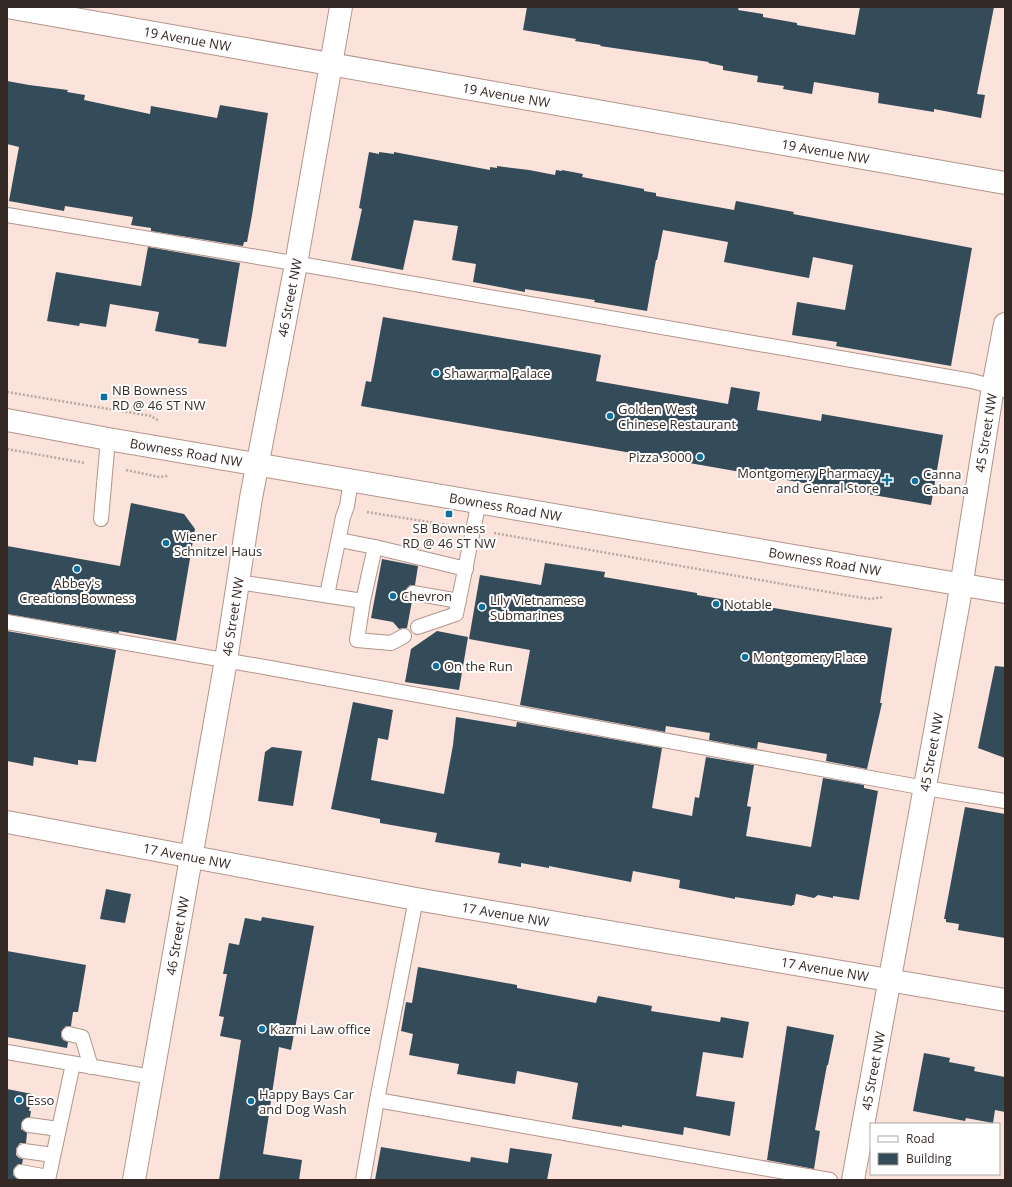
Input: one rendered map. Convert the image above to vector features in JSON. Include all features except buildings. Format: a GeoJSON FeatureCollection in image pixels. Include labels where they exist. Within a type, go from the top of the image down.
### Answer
{"type":"FeatureCollection","features":[{"type":"Feature","properties":{"kind":"street","name":"19 Avenue NW"},"geometry":{"type":"LineString","coordinates":[[7,7],[1005,183]]}},
{"type":"Feature","properties":{"kind":"street","name":"46 Street NW"},"geometry":{"type":"LineString","coordinates":[[134,1180],[226,660],[251,498],[296,264],[342,7]]}},
{"type":"Feature","properties":{"kind":"street","name":"45 Street NW"},"geometry":{"type":"LineString","coordinates":[[853,1180],[999,388],[1005,324]]}},
{"type":"Feature","properties":{"kind":"street","name":"Bowness Road NW"},"geometry":{"type":"LineString","coordinates":[[7,420],[108,439],[479,501],[1005,592]]}},
{"type":"Feature","properties":{"kind":"street","name":"17 Avenue NW"},"geometry":{"type":"LineString","coordinates":[[7,822],[416,899],[1005,1000]]}},
{"type":"Feature","properties":{"kind":"lane"},"geometry":{"type":"LineString","coordinates":[[7,215],[964,379],[999,388]]}},
{"type":"Feature","properties":{"kind":"lane"},"geometry":{"type":"LineString","coordinates":[[102,519],[108,439]]}},
{"type":"Feature","properties":{"kind":"lane"},"geometry":{"type":"LineString","coordinates":[[327,595],[347,506],[351,480]]}},
{"type":"Feature","properties":{"kind":"lane"},"geometry":{"type":"LineString","coordinates":[[418,627],[456,614],[479,501]]}},
{"type":"Feature","properties":{"kind":"lane"},"geometry":{"type":"LineString","coordinates":[[339,540],[466,569]]}},
{"type":"Feature","properties":{"kind":"lane"},"geometry":{"type":"LineString","coordinates":[[375,547],[372,586],[363,601],[357,640],[391,644],[404,636]]}},
{"type":"Feature","properties":{"kind":"lane"},"geometry":{"type":"LineString","coordinates":[[238,582],[363,601]]}},
{"type":"Feature","properties":{"kind":"lane"},"geometry":{"type":"LineString","coordinates":[[414,593],[459,600]]}},
{"type":"Feature","properties":{"kind":"lane"},"geometry":{"type":"LineString","coordinates":[[7,622],[226,660],[925,788],[1005,801]]}},
{"type":"Feature","properties":{"kind":"lane"},"geometry":{"type":"LineString","coordinates":[[363,1180],[416,899]]}},
{"type":"Feature","properties":{"kind":"lane"},"geometry":{"type":"LineString","coordinates":[[70,1034],[82,1037],[91,1067]]}},
{"type":"Feature","properties":{"kind":"lane"},"geometry":{"type":"LineString","coordinates":[[7,1052],[152,1077]]}},
{"type":"Feature","properties":{"kind":"lane"},"geometry":{"type":"LineString","coordinates":[[21,1172],[48,1179],[73,1064]]}},
{"type":"Feature","properties":{"kind":"lane"},"geometry":{"type":"LineString","coordinates":[[377,1100],[830,1180]]}},
{"type":"Feature","properties":{"kind":"lane"},"geometry":{"type":"LineString","coordinates":[[29,1125],[59,1129]]}},
{"type":"Feature","properties":{"kind":"lane"},"geometry":{"type":"LineString","coordinates":[[24,1151],[53,1155]]}},
{"type":"Feature","properties":{"kind":"path"},"geometry":{"type":"LineString","coordinates":[[7,392],[151,416],[164,423]]}},
{"type":"Feature","properties":{"kind":"path"},"geometry":{"type":"LineString","coordinates":[[347,506],[364,511],[845,595],[870,599],[889,596]]}},
{"type":"Feature","properties":{"kind":"place","name":"Shawarma Palace"},"geometry":{"type":"Point","coordinates":[436,373]}},
{"type":"Feature","properties":{"kind":"place","name":"NB Bowness RD @ 46 ST NW"},"geometry":{"type":"Point","coordinates":[104,397]}},
{"type":"Feature","properties":{"kind":"place","name":"Golden West Chinese Restaurant"},"geometry":{"type":"Point","coordinates":[610,416]}},
{"type":"Feature","properties":{"kind":"place","name":"Pizza 3000"},"geometry":{"type":"Point","coordinates":[700,457]}},
{"type":"Feature","properties":{"kind":"place","name":"Montgomery Pharmacy and Genral Store"},"geometry":{"type":"Point","coordinates":[887,480]}},
{"type":"Feature","properties":{"kind":"place","name":"Canna Cabana"},"geometry":{"type":"Point","coordinates":[915,481]}},
{"type":"Feature","properties":{"kind":"place","name":"SB Bowness RD @ 46 ST NW"},"geometry":{"type":"Point","coordinates":[449,514]}},
{"type":"Feature","properties":{"kind":"place","name":"Wiener Schnitzel Haus"},"geometry":{"type":"Point","coordinates":[166,543]}},
{"type":"Feature","properties":{"kind":"place","name":"Abbey's Creations Bowness"},"geometry":{"type":"Point","coordinates":[77,569]}},
{"type":"Feature","properties":{"kind":"place","name":"Chevron"},"geometry":{"type":"Point","coordinates":[393,596]}},
{"type":"Feature","properties":{"kind":"place","name":"Notable"},"geometry":{"type":"Point","coordinates":[716,604]}},
{"type":"Feature","properties":{"kind":"place","name":"Lily Vietnamese Submarines"},"geometry":{"type":"Point","coordinates":[482,607]}},
{"type":"Feature","properties":{"kind":"place","name":"Montgomery Place"},"geometry":{"type":"Point","coordinates":[745,657]}},
{"type":"Feature","properties":{"kind":"place","name":"On the Run"},"geometry":{"type":"Point","coordinates":[436,666]}},
{"type":"Feature","properties":{"kind":"place","name":"Kazmi Law office"},"geometry":{"type":"Point","coordinates":[262,1029]}},
{"type":"Feature","properties":{"kind":"place","name":"Esso"},"geometry":{"type":"Point","coordinates":[19,1100]}},
{"type":"Feature","properties":{"kind":"place","name":"Happy Bays Car and Dog Wash"},"geometry":{"type":"Point","coordinates":[251,1101]}}]}
